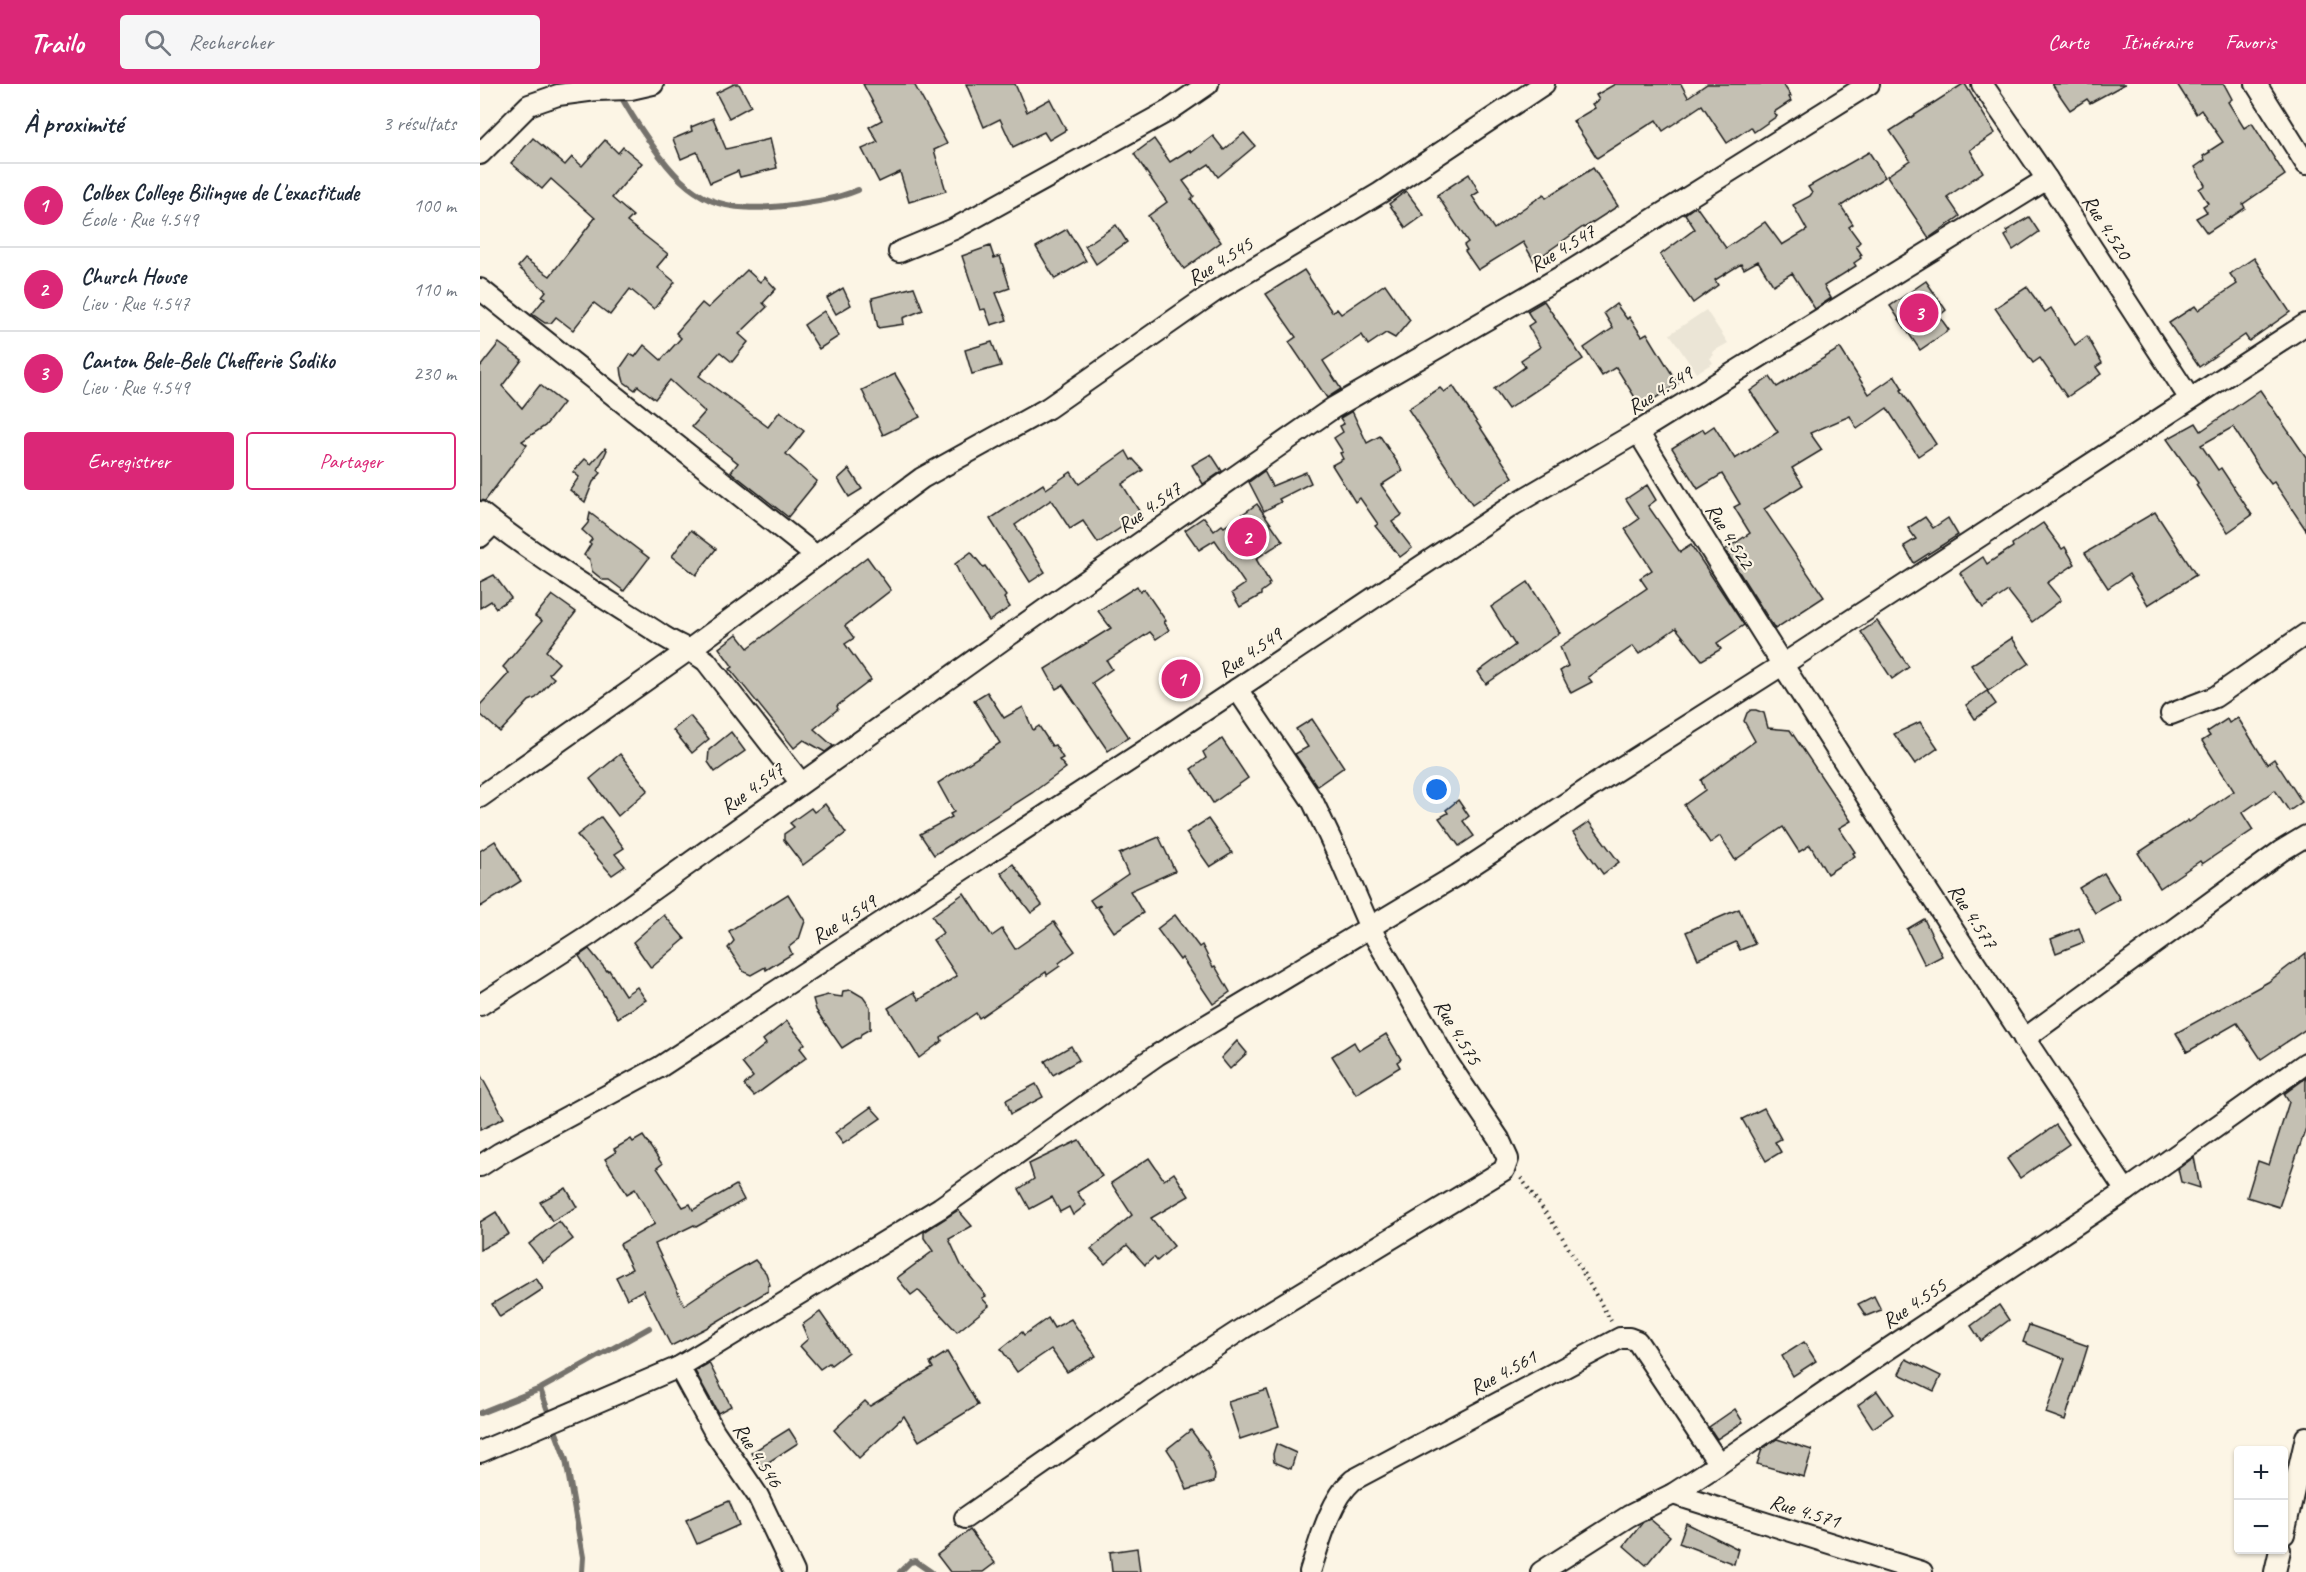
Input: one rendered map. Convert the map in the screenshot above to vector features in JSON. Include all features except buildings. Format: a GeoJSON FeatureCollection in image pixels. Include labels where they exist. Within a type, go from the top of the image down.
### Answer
{"type":"FeatureCollection","features":[{"type":"Feature","properties":{"kind":"street"},"geometry":{"type":"LineString","coordinates":[[480,154],[529,105],[541,100],[558,95],[596,90],[631,89],[653,84]]}},
{"type":"Feature","properties":{"kind":"street"},"geometry":{"type":"LineString","coordinates":[[899,252],[954,229],[1170,110],[1208,84]]}},
{"type":"Feature","properties":{"kind":"street","name":"Rue 4.545"},"geometry":{"type":"LineString","coordinates":[[480,797],[690,649],[922,478],[1048,408],[1214,292],[1380,193],[1544,84]]}},
{"type":"Feature","properties":{"kind":"street","name":"Rue 4.547"},"geometry":{"type":"LineString","coordinates":[[480,1005],[589,934],[1333,408],[1569,272],[1869,84]]}},
{"type":"Feature","properties":{"kind":"street","name":"Rue 4.520"},"geometry":{"type":"LineString","coordinates":[[1982,84],[2047,179],[2190,399]]}},
{"type":"Feature","properties":{"kind":"street"},"geometry":{"type":"LineString","coordinates":[[2256,84],[2306,164]]}},
{"type":"Feature","properties":{"kind":"street","name":"Rue 4.549"},"geometry":{"type":"LineString","coordinates":[[480,1166],[660,1067],[1237,689],[1513,505],[1638,432],[2047,179]]}},
{"type":"Feature","properties":{"kind":"street"},"geometry":{"type":"LineString","coordinates":[[480,289],[816,556]]}},
{"type":"Feature","properties":{"kind":"street"},"geometry":{"type":"LineString","coordinates":[[480,1452],[679,1367],[940,1208],[1156,1055],[1457,875],[2306,324]]}},
{"type":"Feature","properties":{"kind":"street","name":"Rue 4.522"},"geometry":{"type":"LineString","coordinates":[[1638,432],[1782,665]]}},
{"type":"Feature","properties":{"kind":"street"},"geometry":{"type":"LineString","coordinates":[[484,524],[667,639],[690,649],[706,661],[801,783]]}},
{"type":"Feature","properties":{"kind":"street"},"geometry":{"type":"LineString","coordinates":[[2171,714],[2215,697],[2306,634]]}},
{"type":"Feature","properties":{"kind":"street","name":"Rue 4.577"},"geometry":{"type":"LineString","coordinates":[[1782,665],[2024,1039],[2126,1191]]}},
{"type":"Feature","properties":{"kind":"street","name":"Rue 4.575"},"geometry":{"type":"LineString","coordinates":[[1237,689],[1312,802],[1370,928],[1442,1054],[1499,1139],[1508,1159]]}},
{"type":"Feature","properties":{"kind":"street"},"geometry":{"type":"LineString","coordinates":[[2024,1039],[2282,851],[2306,836]]}},
{"type":"Feature","properties":{"kind":"street","name":"Rue 4.555"},"geometry":{"type":"LineString","coordinates":[[1541,1572],[1629,1516],[1673,1494],[1719,1464],[2126,1191],[2306,1063]]}},
{"type":"Feature","properties":{"kind":"street"},"geometry":{"type":"LineString","coordinates":[[965,1518],[1153,1387],[1242,1329],[1504,1170],[1508,1159]]}},
{"type":"Feature","properties":{"kind":"street"},"geometry":{"type":"LineString","coordinates":[[1620,1338],[1637,1341],[1719,1464]]}},
{"type":"Feature","properties":{"kind":"street","name":"Rue 4.561"},"geometry":{"type":"LineString","coordinates":[[1311,1572],[1320,1540],[1343,1488],[1353,1480],[1620,1338]]}},
{"type":"Feature","properties":{"kind":"street","name":"Rue 4.546"},"geometry":{"type":"LineString","coordinates":[[679,1367],[714,1431],[758,1496],[794,1572]]}},
{"type":"Feature","properties":{"kind":"street"},"geometry":{"type":"LineString","coordinates":[[2288,1513],[2306,1437]]}},
{"type":"Feature","properties":{"kind":"street","name":"Rue 4.571"},"geometry":{"type":"LineString","coordinates":[[1673,1494],[1869,1564],[1922,1572]]}},
{"type":"Feature","properties":{"kind":"street"},"geometry":{"type":"LineString","coordinates":[[2275,1572],[2279,1554]]}},
{"type":"Feature","properties":{"kind":"path"},"geometry":{"type":"LineString","coordinates":[[1508,1159],[1558,1230],[1620,1338]]}},
{"type":"Feature","properties":{"kind":"shaded area"},"geometry":{"type":"Polygon","coordinates":[[[1706,310],[1728,343],[1712,352],[1714,355],[1710,358],[1713,363],[1696,373],[1670,334],[1706,310]]]}},
{"type":"Feature","properties":{"kind":"waterway"},"geometry":{"type":"LineString","coordinates":[[620,94],[639,126],[667,165],[695,192],[711,200],[746,208],[768,207],[825,200],[858,190]]}},
{"type":"Feature","properties":{"kind":"waterway"},"geometry":{"type":"LineString","coordinates":[[480,1413],[540,1389],[649,1328]]}},
{"type":"Feature","properties":{"kind":"waterway"},"geometry":{"type":"LineString","coordinates":[[540,1389],[566,1460],[583,1557],[582,1572]]}},
{"type":"Feature","properties":{"kind":"waterway"},"geometry":{"type":"LineString","coordinates":[[900,1572],[910,1562],[915,1561],[931,1572]]}},
{"type":"Feature","properties":{"kind":"place","name":"Canton Bele-Bele Chefferie Sodiko"},"geometry":{"type":"Point","coordinates":[1919,313]}},
{"type":"Feature","properties":{"kind":"place","name":"Church House"},"geometry":{"type":"Point","coordinates":[1247,537]}},
{"type":"Feature","properties":{"kind":"place","name":"Colbex College Bilingue de L'exactitude"},"geometry":{"type":"Point","coordinates":[1181,679]}}]}
